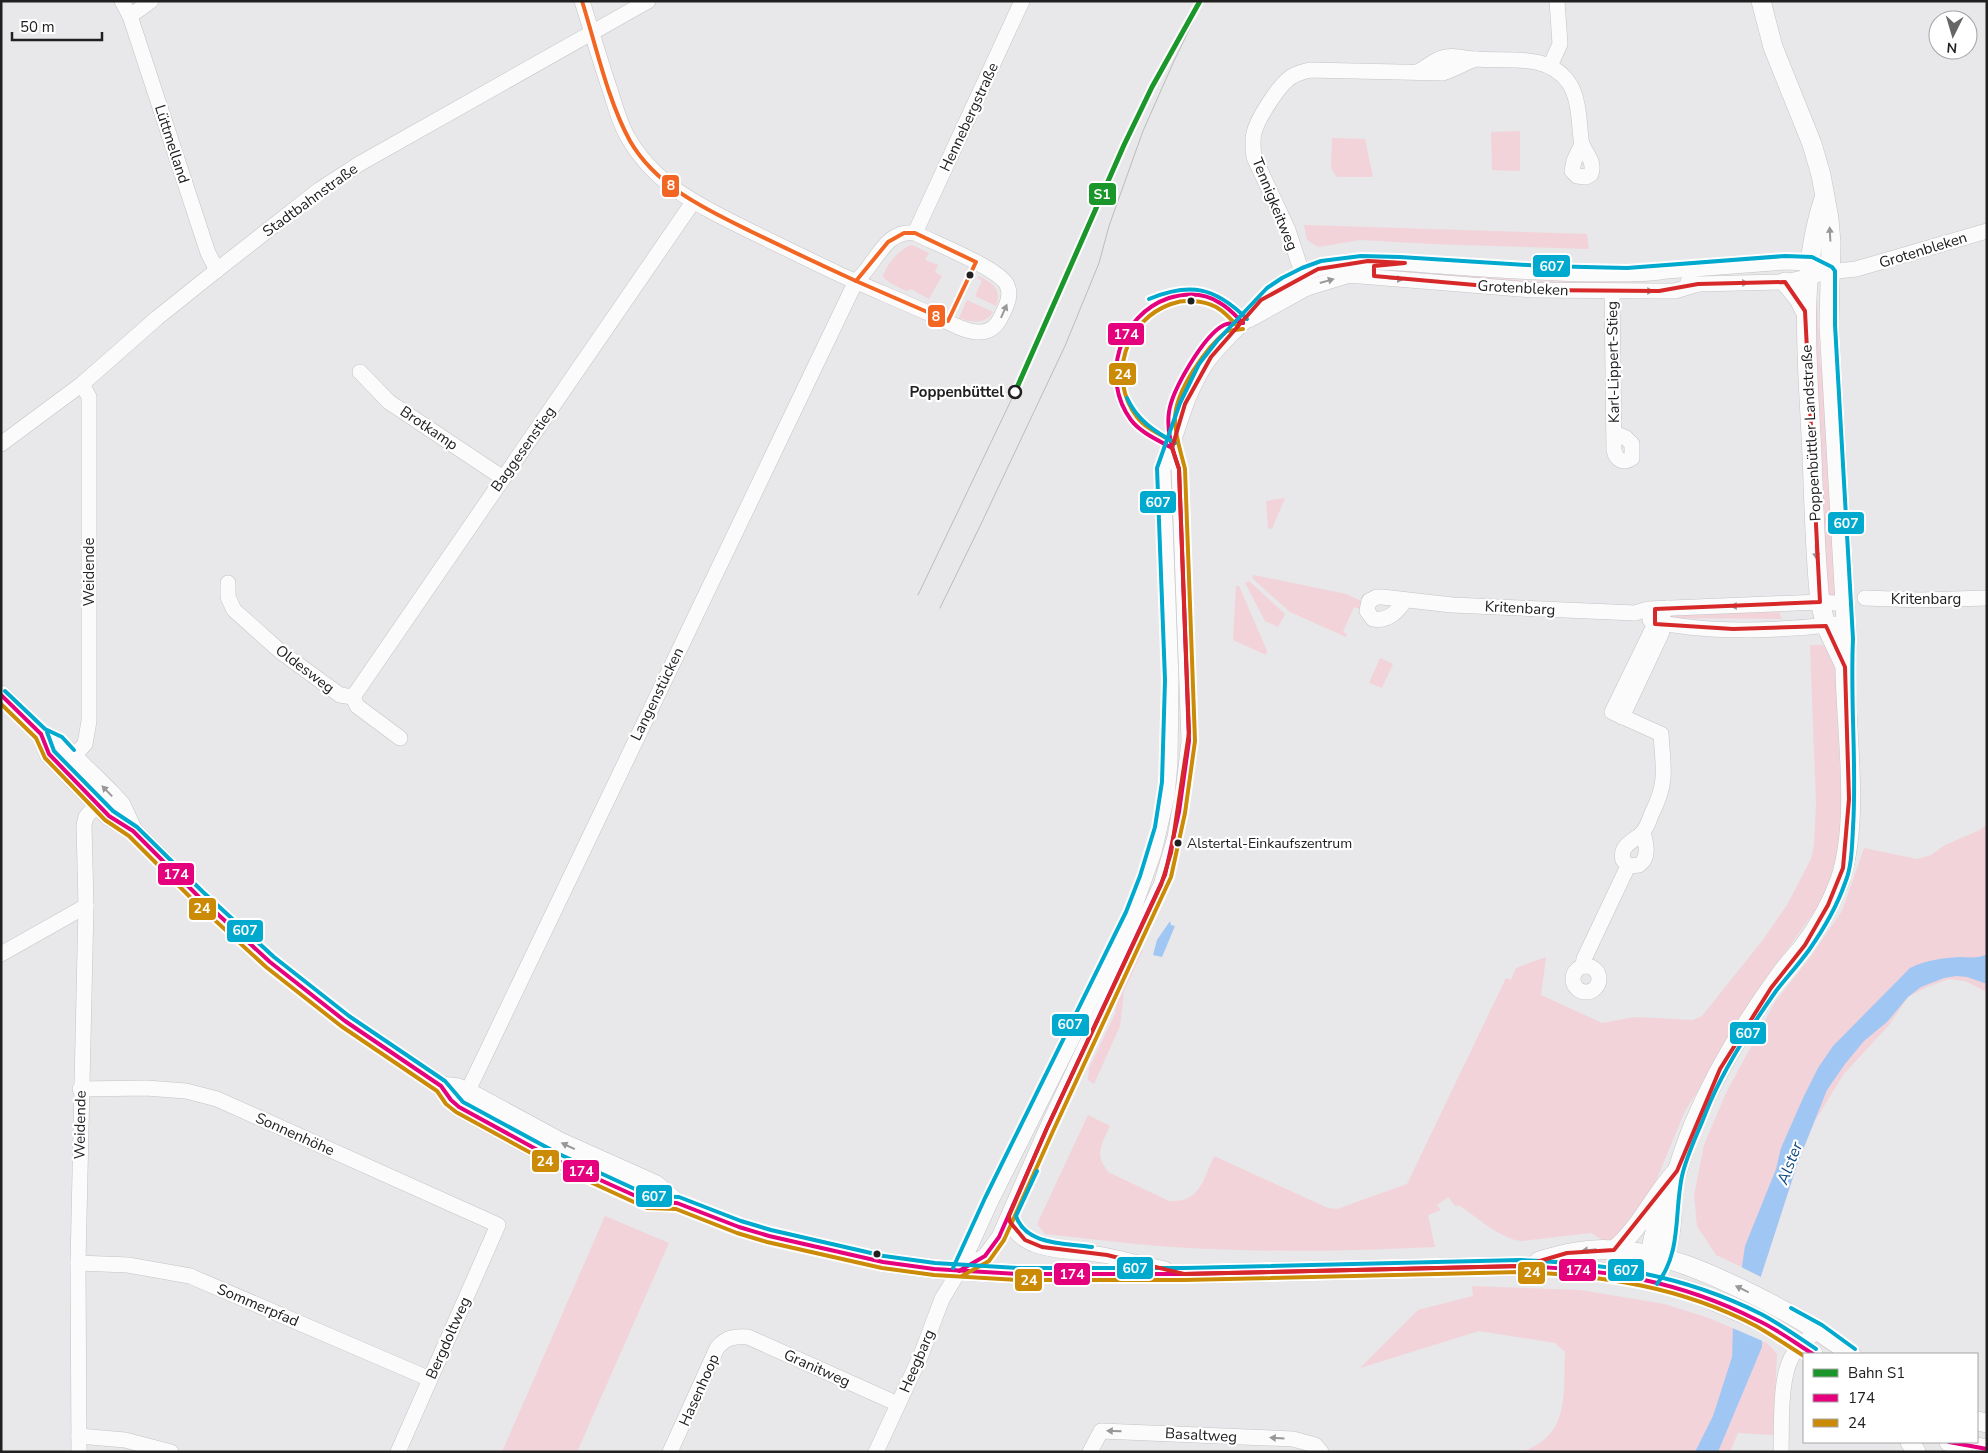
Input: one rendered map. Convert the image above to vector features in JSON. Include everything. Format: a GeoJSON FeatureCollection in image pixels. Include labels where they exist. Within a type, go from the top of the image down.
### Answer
{"type":"FeatureCollection","features":[{"type":"Feature","properties":{"kind":"main road","name":"Poppenbüttler Landstraße"},"geometry":{"type":"LineString","coordinates":[[1652,1280],[1657,1256],[1657,1224],[1671,1200],[1677,1171],[1700,1110],[1720,1069],[1776,981],[1805,945],[1828,905],[1840,880],[1846,847],[1850,799],[1845,667],[1847,646],[1829,325],[1830,227],[1821,175],[1811,139],[1773,47],[1761,1]]}},
{"type":"Feature","properties":{"kind":"main road","name":"Poppenbüttler Landstraße"},"geometry":{"type":"LineString","coordinates":[[1824,196],[1817,218],[1805,311],[1820,602],[1826,626],[1845,667]]}},
{"type":"Feature","properties":{"kind":"main road"},"geometry":{"type":"LineString","coordinates":[[1785,282],[1799,299],[1805,311]]}},
{"type":"Feature","properties":{"kind":"main road"},"geometry":{"type":"LineString","coordinates":[[1,695],[41,734],[58,742],[121,805],[133,831]]}},
{"type":"Feature","properties":{"kind":"main road"},"geometry":{"type":"LineString","coordinates":[[41,734],[49,754],[110,816],[133,831],[192,891],[281,971],[345,1021],[441,1086],[458,1088],[463,1099],[556,1160],[649,1202],[677,1203],[739,1227],[790,1242],[900,1265],[959,1271],[1018,1274],[1184,1274],[1523,1266],[1596,1271],[1652,1280],[1711,1299],[1768,1325],[1806,1350]]}},
{"type":"Feature","properties":{"kind":"main road"},"geometry":{"type":"LineString","coordinates":[[463,1099],[492,1106],[562,1142],[656,1185],[677,1203]]}},
{"type":"Feature","properties":{"kind":"main road"},"geometry":{"type":"LineString","coordinates":[[1614,1250],[1627,1237],[1662,1187],[1677,1171]]}},
{"type":"Feature","properties":{"kind":"main road"},"geometry":{"type":"LineString","coordinates":[[1523,1266],[1567,1253],[1614,1250],[1657,1256],[1713,1276],[1770,1303],[1818,1330],[1851,1353]]}},
{"type":"Feature","properties":{"kind":"main road"},"geometry":{"type":"LineString","coordinates":[[1978,1428],[1980,1442]]}},
{"type":"Feature","properties":{"kind":"street","name":"Lüttmelland"},"geometry":{"type":"LineString","coordinates":[[122,1],[130,16],[208,253],[217,270]]}},
{"type":"Feature","properties":{"kind":"street"},"geometry":{"type":"LineString","coordinates":[[130,16],[151,1]]}},
{"type":"Feature","properties":{"kind":"street"},"geometry":{"type":"LineString","coordinates":[[582,1],[617,112],[630,141],[663,180],[693,202],[856,281],[963,328],[984,332],[994,328],[1008,301],[1009,291],[1005,281],[997,273],[915,233]]}},
{"type":"Feature","properties":{"kind":"street","name":"Stadtbahnstraße"},"geometry":{"type":"LineString","coordinates":[[2,443],[82,384],[157,318],[319,190],[359,164],[648,1]]}},
{"type":"Feature","properties":{"kind":"street","name":"Hennebergstraße"},"geometry":{"type":"LineString","coordinates":[[915,233],[1022,1]]}},
{"type":"Feature","properties":{"kind":"street"},"geometry":{"type":"LineString","coordinates":[[1550,66],[1560,44],[1557,1]]}},
{"type":"Feature","properties":{"kind":"street","name":"Tennigkeitweg"},"geometry":{"type":"LineString","coordinates":[[1305,281],[1281,214],[1254,157],[1253,140],[1254,131],[1264,113],[1288,79],[1299,73],[1310,70],[1417,71],[1443,57],[1476,60],[1529,60],[1550,66],[1567,80],[1573,90],[1577,107],[1581,146]]}},
{"type":"Feature","properties":{"kind":"street","name":"Baggesenstieg"},"geometry":{"type":"LineString","coordinates":[[353,697],[693,202]]}},
{"type":"Feature","properties":{"kind":"street","name":"Grotenbleken"},"geometry":{"type":"LineString","coordinates":[[1652,274],[1667,270],[1785,262],[1809,270],[1829,272],[1856,269],[1987,231]]}},
{"type":"Feature","properties":{"kind":"street","name":"Langenstücken"},"geometry":{"type":"LineString","coordinates":[[463,1099],[856,281],[864,275],[886,242],[901,233],[915,233]]}},
{"type":"Feature","properties":{"kind":"street","name":"Grotenbleken"},"geometry":{"type":"LineString","coordinates":[[1305,281],[1318,269],[1356,261],[1533,273],[1652,274],[1698,284],[1785,282],[1809,270]]}},
{"type":"Feature","properties":{"kind":"street","name":"Grotenbleken"},"geometry":{"type":"LineString","coordinates":[[1305,281],[1348,275],[1378,266],[1405,263]]}},
{"type":"Feature","properties":{"kind":"street","name":"Grotenbleken"},"geometry":{"type":"LineString","coordinates":[[1348,275],[1533,290],[1674,291],[1698,284]]}},
{"type":"Feature","properties":{"kind":"street"},"geometry":{"type":"LineString","coordinates":[[1172,448],[1185,404],[1204,367],[1220,345],[1243,323],[1269,293],[1305,281]]}},
{"type":"Feature","properties":{"kind":"street","name":"Karl-Lippert-Stieg"},"geometry":{"type":"LineString","coordinates":[[1612,291],[1614,433]]}},
{"type":"Feature","properties":{"kind":"street","name":"Brotkamp"},"geometry":{"type":"LineString","coordinates":[[360,372],[389,402],[503,478]]}},
{"type":"Feature","properties":{"kind":"street","name":"Weidende"},"geometry":{"type":"LineString","coordinates":[[73,757],[85,744],[89,721],[89,397],[82,384]]}},
{"type":"Feature","properties":{"kind":"street","name":"Heegbarg"},"geometry":{"type":"LineString","coordinates":[[959,1271],[990,1252],[1009,1216],[1051,1119],[1161,885],[1172,853],[1184,784],[1189,733],[1179,469],[1172,448]]}},
{"type":"Feature","properties":{"kind":"street","name":"Heegbarg"},"geometry":{"type":"LineString","coordinates":[[876,1452],[926,1342],[939,1305],[959,1271],[995,1193],[1067,1049],[1132,914],[1146,878],[1160,828],[1168,783],[1171,680],[1163,469],[1172,448]]}},
{"type":"Feature","properties":{"kind":"street","name":"Oldesweg"},"geometry":{"type":"LineString","coordinates":[[228,583],[228,598],[234,610],[281,652],[332,690],[340,695],[353,697],[357,706],[400,738]]}},
{"type":"Feature","properties":{"kind":"street","name":"Kritenbarg"},"geometry":{"type":"LineString","coordinates":[[1865,598],[1920,600],[1987,598]]}},
{"type":"Feature","properties":{"kind":"street","name":"Kritenbarg"},"geometry":{"type":"LineString","coordinates":[[1405,600],[1462,605],[1635,613],[1645,619],[1820,602],[1835,602],[1846,613],[1826,626],[1733,629],[1664,618]]}},
{"type":"Feature","properties":{"kind":"street"},"geometry":{"type":"LineString","coordinates":[[1583,966],[1584,959],[1628,866],[1623,860],[1623,852],[1628,844],[1643,832],[1659,800],[1664,785],[1660,734],[1617,715],[1664,618]]}},
{"type":"Feature","properties":{"kind":"street","name":"Weidende"},"geometry":{"type":"LineString","coordinates":[[79,1452],[78,1263],[80,1089],[86,906],[84,825],[86,817],[98,803]]}},
{"type":"Feature","properties":{"kind":"street"},"geometry":{"type":"LineString","coordinates":[[1,954],[86,906]]}},
{"type":"Feature","properties":{"kind":"street","name":"Sonnenhöhe"},"geometry":{"type":"LineString","coordinates":[[80,1089],[146,1088],[186,1091],[217,1099],[498,1225]]}},
{"type":"Feature","properties":{"kind":"street"},"geometry":{"type":"LineString","coordinates":[[1009,1216],[1017,1234],[1036,1245],[1107,1255],[1184,1274]]}},
{"type":"Feature","properties":{"kind":"street","name":"Bergdoltweg"},"geometry":{"type":"LineString","coordinates":[[398,1452],[498,1225]]}},
{"type":"Feature","properties":{"kind":"street","name":"Sommerpfad"},"geometry":{"type":"LineString","coordinates":[[78,1263],[128,1265],[190,1276],[430,1379]]}},
{"type":"Feature","properties":{"kind":"street"},"geometry":{"type":"LineString","coordinates":[[1781,1452],[1785,1376],[1792,1356],[1806,1350],[1818,1330]]}},
{"type":"Feature","properties":{"kind":"street","name":"Granitweg"},"geometry":{"type":"LineString","coordinates":[[736,1336],[748,1337],[898,1404]]}},
{"type":"Feature","properties":{"kind":"street","name":"Hasenhoop"},"geometry":{"type":"LineString","coordinates":[[670,1452],[717,1348],[728,1338],[736,1336]]}},
{"type":"Feature","properties":{"kind":"street","name":"Basaltweg"},"geometry":{"type":"LineString","coordinates":[[1090,1452],[1101,1431],[1293,1439],[1315,1445],[1321,1452]]}},
{"type":"Feature","properties":{"kind":"street"},"geometry":{"type":"LineString","coordinates":[[79,1436],[125,1440],[171,1452]]}},
{"type":"Feature","properties":{"kind":"highlighted area"},"geometry":{"type":"Polygon","coordinates":[[[1368,261],[1405,263],[1374,266],[1374,276],[1533,290],[1659,291],[1698,284],[1785,282],[1805,311],[1820,602],[1655,609],[1655,624],[1733,629],[1826,626],[1845,667],[1849,799],[1843,868],[1828,905],[1805,945],[1771,988],[1720,1069],[1677,1171],[1614,1250],[1567,1253],[1523,1266],[1184,1274],[1107,1255],[1042,1247],[1025,1240],[1010,1222],[1009,1216],[1047,1128],[1161,885],[1171,853],[1189,733],[1179,469],[1172,448],[1175,434],[1185,404],[1211,357],[1261,300],[1318,269],[1368,261]]]}},
{"type":"Feature","properties":{"kind":"shaded area"},"geometry":{"type":"Polygon","coordinates":[[[1520,131],[1520,171],[1492,170],[1491,132],[1520,131]]]}},
{"type":"Feature","properties":{"kind":"shaded area"},"geometry":{"type":"Polygon","coordinates":[[[1332,138],[1365,139],[1373,177],[1337,177],[1331,168],[1332,138]]]}},
{"type":"Feature","properties":{"kind":"shaded area"},"geometry":{"type":"Polygon","coordinates":[[[1304,225],[1587,234],[1589,249],[1360,240],[1318,247],[1307,240],[1304,225]]]}},
{"type":"Feature","properties":{"kind":"shaded area"},"geometry":{"type":"Polygon","coordinates":[[[912,245],[929,253],[925,260],[938,265],[935,272],[942,276],[929,299],[911,289],[906,291],[883,277],[894,258],[903,249],[912,245]]]}},
{"type":"Feature","properties":{"kind":"shaded area"},"geometry":{"type":"Polygon","coordinates":[[[1389,270],[1533,281],[1657,283],[1658,286],[1583,286],[1375,272],[1389,270]]]}},
{"type":"Feature","properties":{"kind":"shaded area"},"geometry":{"type":"Polygon","coordinates":[[[978,276],[995,287],[998,295],[996,306],[975,296],[982,281],[977,278],[978,276]]]}},
{"type":"Feature","properties":{"kind":"shaded area"},"geometry":{"type":"Polygon","coordinates":[[[1817,295],[1820,359],[1827,405],[1836,599],[1827,597],[1813,296],[1817,295]]]}},
{"type":"Feature","properties":{"kind":"shaded area"},"geometry":{"type":"Polygon","coordinates":[[[967,300],[993,312],[982,321],[959,318],[967,300]]]}},
{"type":"Feature","properties":{"kind":"shaded area"},"geometry":{"type":"Polygon","coordinates":[[[1285,498],[1272,529],[1268,528],[1266,501],[1285,498]]]}},
{"type":"Feature","properties":{"kind":"shaded area"},"geometry":{"type":"Polygon","coordinates":[[[1254,575],[1346,594],[1364,602],[1361,609],[1354,607],[1343,632],[1347,634],[1346,637],[1290,612],[1252,578],[1254,575]]]}},
{"type":"Feature","properties":{"kind":"shaded area"},"geometry":{"type":"Polygon","coordinates":[[[1249,581],[1285,614],[1278,627],[1265,621],[1245,583],[1249,581]]]}},
{"type":"Feature","properties":{"kind":"shaded area"},"geometry":{"type":"Polygon","coordinates":[[[1236,586],[1239,586],[1267,651],[1266,655],[1233,640],[1236,586]]]}},
{"type":"Feature","properties":{"kind":"shaded area"},"geometry":{"type":"Polygon","coordinates":[[[1779,612],[1782,619],[1668,618],[1670,615],[1779,612]]]}},
{"type":"Feature","properties":{"kind":"shaded area"},"geometry":{"type":"Polygon","coordinates":[[[1810,645],[1827,645],[1835,666],[1842,816],[1837,864],[1821,902],[1777,964],[1685,1111],[1653,1188],[1615,1240],[1604,1241],[1591,1233],[1521,1241],[1513,1239],[1497,1232],[1460,1206],[1455,1206],[1448,1197],[1437,1205],[1441,1210],[1428,1215],[1435,1247],[1285,1251],[1172,1247],[1045,1234],[1037,1224],[1088,1115],[1110,1126],[1102,1143],[1100,1153],[1101,1161],[1108,1172],[1169,1201],[1179,1201],[1194,1194],[1203,1181],[1214,1156],[1328,1208],[1337,1209],[1407,1184],[1506,978],[1511,980],[1516,968],[1546,957],[1541,995],[1602,1023],[1635,1017],[1693,1020],[1702,1016],[1762,941],[1787,905],[1811,859],[1814,845],[1816,804],[1810,645]]]}},
{"type":"Feature","properties":{"kind":"shaded area"},"geometry":{"type":"Polygon","coordinates":[[[1380,658],[1393,664],[1382,688],[1369,683],[1380,658]]]}},
{"type":"Feature","properties":{"kind":"shaded area"},"geometry":{"type":"Polygon","coordinates":[[[1987,824],[1987,992],[1965,981],[1949,979],[1927,987],[1908,997],[1889,1025],[1843,1075],[1815,1121],[1798,1162],[1761,1276],[1716,1255],[1697,1226],[1694,1195],[1704,1145],[1726,1093],[1775,1002],[1811,956],[1842,911],[1864,848],[1917,859],[1931,855],[1945,845],[1980,830],[1987,824]]]}},
{"type":"Feature","properties":{"kind":"shaded area"},"geometry":{"type":"Polygon","coordinates":[[[1138,947],[1143,950],[1124,991],[1120,1026],[1094,1084],[1088,1080],[1089,1068],[1115,1014],[1118,990],[1138,947]]]}},
{"type":"Feature","properties":{"kind":"shaded area"},"geometry":{"type":"Polygon","coordinates":[[[605,1216],[669,1243],[577,1452],[502,1452],[605,1216]]]}},
{"type":"Feature","properties":{"kind":"shaded area"},"geometry":{"type":"Polygon","coordinates":[[[1472,1286],[1580,1290],[1664,1304],[1709,1318],[1767,1343],[1777,1354],[1773,1435],[1738,1433],[1730,1452],[1522,1452],[1538,1444],[1549,1435],[1557,1424],[1561,1411],[1565,1352],[1555,1343],[1479,1331],[1360,1368],[1418,1310],[1473,1296],[1472,1286]]]}},
{"type":"Feature","properties":{"kind":"water"},"geometry":{"type":"Polygon","coordinates":[[[1170,921],[1171,925],[1175,926],[1162,957],[1153,955],[1157,940],[1170,921]]]}},
{"type":"Feature","properties":{"kind":"water","name":"Alster"},"geometry":{"type":"Polygon","coordinates":[[[1987,954],[1987,984],[1967,977],[1956,976],[1944,978],[1921,987],[1908,997],[1887,1022],[1864,1041],[1827,1090],[1798,1162],[1761,1276],[1762,1347],[1718,1452],[1695,1452],[1713,1416],[1732,1357],[1733,1326],[1745,1246],[1776,1169],[1781,1148],[1818,1068],[1833,1046],[1910,968],[1935,960],[1977,957],[1987,954]]]}},
{"type":"Feature","properties":{"kind":"pier"},"geometry":{"type":"Polygon","coordinates":[[[1739,1266],[1763,1278],[1765,1342],[1730,1327],[1739,1266]]]}},
{"type":"Feature","properties":{"kind":"tram line"},"geometry":{"type":"LineString","coordinates":[[940,608],[1065,346],[1099,263],[1109,226],[1143,131],[1203,1]]}},
{"type":"Feature","properties":{"kind":"tram line"},"geometry":{"type":"LineString","coordinates":[[918,595],[1015,392]]}},
{"type":"Feature","properties":{"kind":"rail line","name":"S1"},"geometry":{"type":"LineString","coordinates":[[1015,392],[1124,145],[1152,87],[1200,1]]}},
{"type":"Feature","properties":{"kind":"transit line","name":"8"},"geometry":{"type":"LineString","coordinates":[[582,1],[615,109],[630,141],[653,171],[699,205],[776,244],[856,281]]}},
{"type":"Feature","properties":{"kind":"transit line","name":"8"},"geometry":{"type":"LineString","coordinates":[[904,233],[915,233],[976,262],[948,321],[856,281],[888,242],[904,233]]}},
{"type":"Feature","properties":{"kind":"transit line","name":"607"},"geometry":{"type":"LineString","coordinates":[[953,1268],[985,1198],[1126,912],[1140,876],[1155,827],[1162,782],[1165,680],[1157,468],[1180,403],[1199,364],[1217,341],[1267,288],[1282,278],[1321,261],[1361,256],[1542,266],[1627,268],[1785,256],[1812,257],[1832,267],[1835,271],[1835,325],[1853,639],[1854,804],[1850,863],[1842,892],[1824,926],[1809,950],[1776,991],[1757,1019],[1728,1066],[1712,1097],[1684,1168],[1674,1246],[1665,1272],[1657,1284]]}},
{"type":"Feature","properties":{"kind":"transit line","name":"607"},"geometry":{"type":"LineString","coordinates":[[1149,299],[1177,290],[1190,289],[1201,291],[1213,294],[1224,300],[1247,319]]}},
{"type":"Feature","properties":{"kind":"transit line","name":"174"},"geometry":{"type":"LineString","coordinates":[[1172,448],[1140,429],[1131,420],[1122,403],[1117,386],[1116,367],[1127,333],[1138,318],[1152,306],[1169,298],[1182,295],[1208,297],[1226,307],[1243,323]]}},
{"type":"Feature","properties":{"kind":"transit line","name":"24"},"geometry":{"type":"LineString","coordinates":[[1175,443],[1145,425],[1137,417],[1128,402],[1123,385],[1122,368],[1132,337],[1142,323],[1155,312],[1182,301],[1194,301],[1216,307],[1238,327]]}},
{"type":"Feature","properties":{"kind":"transit line","name":"174"},"geometry":{"type":"LineString","coordinates":[[959,1271],[985,1256],[999,1237],[1047,1128],[1165,875],[1179,812],[1189,741],[1179,469],[1172,448],[1168,419],[1171,402],[1182,377],[1207,340],[1224,325],[1243,323]]}},
{"type":"Feature","properties":{"kind":"transit line","name":"24"},"geometry":{"type":"LineString","coordinates":[[962,1276],[989,1261],[1004,1240],[1171,877],[1185,813],[1195,741],[1185,469],[1176,432],[1176,408],[1193,371],[1210,348],[1227,331],[1243,329]]}},
{"type":"Feature","properties":{"kind":"transit line","name":"607"},"geometry":{"type":"LineString","coordinates":[[1127,398],[1141,419],[1175,443]]}},
{"type":"Feature","properties":{"kind":"transit line","name":"607"},"geometry":{"type":"LineString","coordinates":[[5,691],[45,729],[62,737],[74,750]]}},
{"type":"Feature","properties":{"kind":"transit line","name":"174"},"geometry":{"type":"LineString","coordinates":[[1,695],[41,734],[49,754],[109,816],[133,831],[199,897],[270,962],[345,1021],[441,1086],[451,1100],[459,1107],[556,1160],[649,1202],[677,1203],[739,1227],[769,1236],[883,1262],[934,1269],[1018,1274],[1184,1274],[1520,1266],[1582,1270],[1642,1280],[1700,1296],[1757,1320],[1811,1353]]}},
{"type":"Feature","properties":{"kind":"transit line","name":"24"},"geometry":{"type":"LineString","coordinates":[[1,704],[36,738],[45,758],[105,820],[129,836],[195,902],[266,967],[341,1026],[437,1091],[446,1104],[456,1112],[553,1165],[647,1208],[676,1209],[737,1233],[767,1242],[882,1268],[934,1275],[1018,1280],[1184,1280],[1520,1272],[1581,1276],[1641,1285],[1699,1302],[1756,1326],[1803,1355]]}},
{"type":"Feature","properties":{"kind":"transit line","name":"607"},"geometry":{"type":"LineString","coordinates":[[47,732],[54,751],[113,811],[137,827],[203,892],[274,957],[349,1016],[445,1081],[463,1102],[559,1154],[650,1196],[679,1197],[741,1221],[771,1230],[884,1256],[935,1263],[1018,1268],[1184,1268],[1520,1260],[1583,1264],[1644,1274],[1703,1290],[1761,1314],[1816,1349]]}},
{"type":"Feature","properties":{"kind":"transit line","name":"607"},"geometry":{"type":"LineString","coordinates":[[1037,1171],[1016,1216],[1021,1226],[1028,1233],[1048,1241],[1092,1247]]}},
{"type":"Feature","properties":{"kind":"transit line","name":"607"},"geometry":{"type":"LineString","coordinates":[[1791,1308],[1822,1325],[1855,1349]]}},
{"type":"Feature","properties":{"kind":"transit line","name":"174"},"geometry":{"type":"LineString","coordinates":[[1954,1443],[1987,1449]]}},
{"type":"Feature","properties":{"kind":"place","name":"Poppenbüttel"},"geometry":{"type":"Point","coordinates":[1015,392]}},
{"type":"Feature","properties":{"kind":"place","name":"Alstertal-Einkaufszentrum"},"geometry":{"type":"Point","coordinates":[1178,843]}}]}
